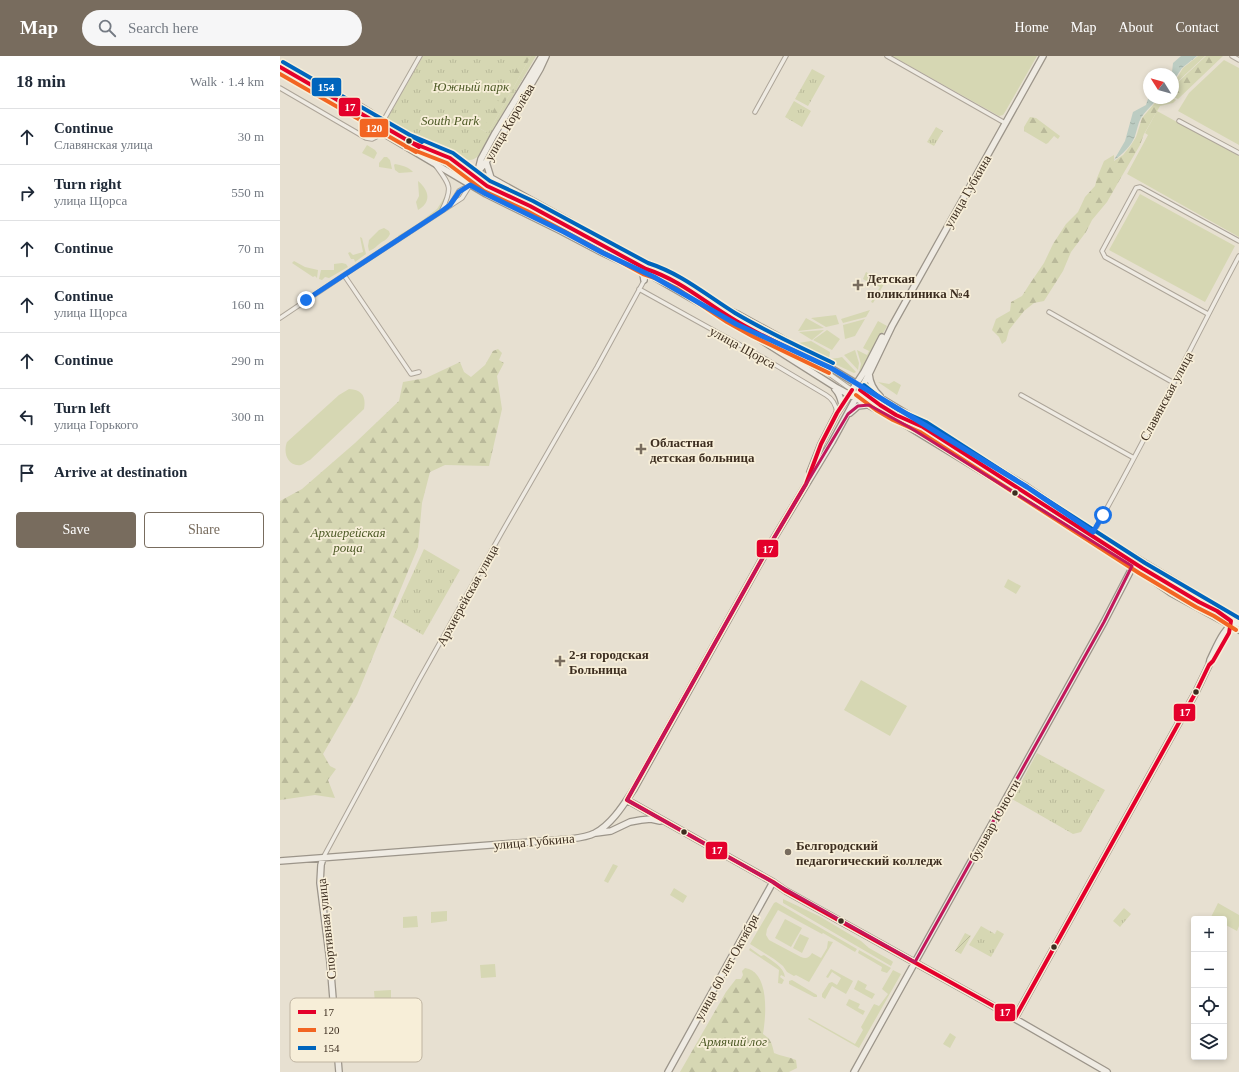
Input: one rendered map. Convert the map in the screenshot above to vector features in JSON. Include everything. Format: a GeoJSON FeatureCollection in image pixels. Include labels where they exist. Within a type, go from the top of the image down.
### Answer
{"type":"FeatureCollection","features":[{"type":"Feature","properties":{"kind":"main road","name":"улица Королёва"},"geometry":{"type":"LineString","coordinates":[[474,179],[481,159],[494,135],[542,56]]}},
{"type":"Feature","properties":{"kind":"main road","name":"улица Королёва"},"geometry":{"type":"LineString","coordinates":[[474,179],[486,162],[526,94],[546,56]]}},
{"type":"Feature","properties":{"kind":"main road","name":"улица Губкина"},"geometry":{"type":"LineString","coordinates":[[280,861],[580,838],[594,833],[603,827],[614,816],[627,800],[771,543],[848,414],[892,326],[1043,56]]}},
{"type":"Feature","properties":{"kind":"main road"},"geometry":{"type":"LineString","coordinates":[[280,67],[381,126],[450,158],[474,179],[486,194],[646,271],[643,274],[644,280]]}},
{"type":"Feature","properties":{"kind":"main road"},"geometry":{"type":"LineString","coordinates":[[316,88],[342,96],[370,112],[388,136],[434,163],[474,179],[491,178],[567,220],[586,232],[603,246]]}},
{"type":"Feature","properties":{"kind":"main road"},"geometry":{"type":"LineString","coordinates":[[486,162],[491,178]]}},
{"type":"Feature","properties":{"kind":"main road","name":"улица Щорса"},"geometry":{"type":"LineString","coordinates":[[603,246],[736,324],[831,384],[853,388],[858,392],[899,408],[1027,487],[1134,562],[1171,593],[1234,625]]}},
{"type":"Feature","properties":{"kind":"main road","name":"улица Щорса"},"geometry":{"type":"LineString","coordinates":[[646,271],[661,273],[706,300],[752,322],[831,368],[845,377],[868,405],[942,446],[1097,544],[1134,562],[1144,563],[1228,613],[1234,625]]}},
{"type":"Feature","properties":{"kind":"main road","name":"улица Губкина"},"geometry":{"type":"LineString","coordinates":[[806,484],[821,444],[837,413],[864,372],[883,336],[892,326]]}},
{"type":"Feature","properties":{"kind":"main road"},"geometry":{"type":"LineString","coordinates":[[869,374],[869,381],[872,387],[886,402]]}},
{"type":"Feature","properties":{"kind":"main road"},"geometry":{"type":"LineString","coordinates":[[831,384],[838,391],[842,405]]}},
{"type":"Feature","properties":{"kind":"main road"},"geometry":{"type":"LineString","coordinates":[[848,414],[858,406],[868,405]]}},
{"type":"Feature","properties":{"kind":"main road","name":"бульвар Юности"},"geometry":{"type":"LineString","coordinates":[[854,1072],[1104,622],[1134,562]]}},
{"type":"Feature","properties":{"kind":"main road"},"geometry":{"type":"LineString","coordinates":[[1234,625],[1234,630],[1239,630]]}},
{"type":"Feature","properties":{"kind":"main road"},"geometry":{"type":"LineString","coordinates":[[1015,1018],[1196,692],[1209,665],[1213,661],[1234,625]]}},
{"type":"Feature","properties":{"kind":"main road"},"geometry":{"type":"LineString","coordinates":[[627,800],[773,882],[791,894],[1015,1018],[1108,1072]]}},
{"type":"Feature","properties":{"kind":"main road"},"geometry":{"type":"LineString","coordinates":[[594,833],[611,831],[630,822],[641,820],[652,819],[667,822]]}},
{"type":"Feature","properties":{"kind":"main road","name":"Спортивная улица"},"geometry":{"type":"LineString","coordinates":[[323,858],[320,883],[333,998]]}},
{"type":"Feature","properties":{"kind":"main road","name":"улица 60 лет Октября"},"geometry":{"type":"LineString","coordinates":[[668,1072],[773,882]]}},
{"type":"Feature","properties":{"kind":"main road","name":"Спортивная улица"},"geometry":{"type":"LineString","coordinates":[[338,1062],[339,1072]]}},
{"type":"Feature","properties":{"kind":"street"},"geometry":{"type":"LineString","coordinates":[[280,88],[366,138],[372,139],[376,138],[381,126],[420,56]]}},
{"type":"Feature","properties":{"kind":"street"},"geometry":{"type":"LineString","coordinates":[[755,112],[786,56]]}},
{"type":"Feature","properties":{"kind":"street"},"geometry":{"type":"LineString","coordinates":[[887,56],[1005,123]]}},
{"type":"Feature","properties":{"kind":"street"},"geometry":{"type":"LineString","coordinates":[[1232,56],[1239,60]]}},
{"type":"Feature","properties":{"kind":"street"},"geometry":{"type":"LineString","coordinates":[[1179,121],[1239,153]]}},
{"type":"Feature","properties":{"kind":"street","name":"улица Щорса"},"geometry":{"type":"LineString","coordinates":[[381,126],[474,179],[496,196],[564,225],[603,246]]}},
{"type":"Feature","properties":{"kind":"street","name":"улица Щорса"},"geometry":{"type":"LineString","coordinates":[[408,141],[450,158]]}},
{"type":"Feature","properties":{"kind":"street"},"geometry":{"type":"LineString","coordinates":[[434,163],[449,184],[450,190],[448,198],[442,211]]}},
{"type":"Feature","properties":{"kind":"street"},"geometry":{"type":"LineString","coordinates":[[450,205],[459,192],[474,179]]}},
{"type":"Feature","properties":{"kind":"street"},"geometry":{"type":"LineString","coordinates":[[280,318],[462,198],[474,179]]}},
{"type":"Feature","properties":{"kind":"street"},"geometry":{"type":"LineString","coordinates":[[1208,314],[1105,257],[1102,251],[1136,188],[1140,187],[1239,241]]}},
{"type":"Feature","properties":{"kind":"street","name":"Славянская улица"},"geometry":{"type":"LineString","coordinates":[[1092,534],[1174,383],[1239,256]]}},
{"type":"Feature","properties":{"kind":"street"},"geometry":{"type":"LineString","coordinates":[[344,275],[411,374],[418,372]]}},
{"type":"Feature","properties":{"kind":"street","name":"Архиерейская улица"},"geometry":{"type":"LineString","coordinates":[[323,858],[416,684],[597,367],[614,333],[644,280]]}},
{"type":"Feature","properties":{"kind":"street","name":"улица Щорса"},"geometry":{"type":"LineString","coordinates":[[639,289],[826,394],[835,403],[837,413]]}},
{"type":"Feature","properties":{"kind":"street","name":"улица Щорса"},"geometry":{"type":"LineString","coordinates":[[706,300],[731,317],[776,343],[831,368]]}},
{"type":"Feature","properties":{"kind":"street"},"geometry":{"type":"LineString","coordinates":[[1049,312],[1174,383]]}},
{"type":"Feature","properties":{"kind":"street"},"geometry":{"type":"LineString","coordinates":[[736,324],[776,343],[853,388]]}},
{"type":"Feature","properties":{"kind":"street","name":"улица Щорса"},"geometry":{"type":"LineString","coordinates":[[858,392],[878,408],[967,456],[1092,534]]}},
{"type":"Feature","properties":{"kind":"street"},"geometry":{"type":"LineString","coordinates":[[1020,396],[1134,458]]}},
{"type":"Feature","properties":{"kind":"street"},"geometry":{"type":"LineString","coordinates":[[1084,535],[1092,534],[1097,544]]}},
{"type":"Feature","properties":{"kind":"street","name":"улица Щорса"},"geometry":{"type":"LineString","coordinates":[[1134,562],[1199,602],[1217,611],[1234,625]]}},
{"type":"Feature","properties":{"kind":"highlighted area"},"geometry":{"type":"Polygon","coordinates":[[[869,405],[909,427],[1132,566],[1104,622],[915,962],[627,800],[771,543],[848,414],[858,406],[869,405]]]}},
{"type":"Feature","properties":{"kind":"green space","name":"South Park"},"geometry":{"type":"Polygon","coordinates":[[[423,56],[523,56],[483,129],[477,127],[488,133],[531,56],[536,56],[478,156],[473,159],[465,159],[435,145],[413,137],[389,123],[387,120],[423,56]]]}},
{"type":"Feature","properties":{"kind":"green space"},"geometry":{"type":"Polygon","coordinates":[[[515,56],[531,56],[488,133],[477,127],[515,56]]]}},
{"type":"Feature","properties":{"kind":"green space"},"geometry":{"type":"Polygon","coordinates":[[[892,56],[1037,56],[1005,112],[1003,115],[999,116],[892,56]]]}},
{"type":"Feature","properties":{"kind":"green space"},"geometry":{"type":"Polygon","coordinates":[[[1198,56],[1205,56],[1179,80],[1179,75],[1183,68],[1198,56]]]}},
{"type":"Feature","properties":{"kind":"green space"},"geometry":{"type":"Polygon","coordinates":[[[1206,56],[1223,56],[1179,98],[1179,81],[1206,56]]]}},
{"type":"Feature","properties":{"kind":"green space"},"geometry":{"type":"Polygon","coordinates":[[[1224,60],[1239,68],[1239,145],[1178,111],[1189,93],[1224,60]]]}},
{"type":"Feature","properties":{"kind":"green space"},"geometry":{"type":"Polygon","coordinates":[[[812,69],[825,76],[808,106],[795,99],[812,69]]]}},
{"type":"Feature","properties":{"kind":"green space"},"geometry":{"type":"Polygon","coordinates":[[[794,101],[811,111],[802,127],[785,117],[794,101]]]}},
{"type":"Feature","properties":{"kind":"green space"},"geometry":{"type":"Polygon","coordinates":[[[1154,104],[1169,104],[1160,106],[1144,134],[1140,145],[1107,202],[1092,220],[1086,232],[1071,252],[1063,271],[1044,301],[1034,303],[1024,311],[1009,330],[1006,341],[1002,344],[999,337],[992,330],[996,319],[1010,311],[1011,302],[1022,296],[1044,263],[1053,244],[1066,224],[1078,212],[1085,197],[1095,186],[1104,161],[1114,155],[1114,161],[1123,155],[1136,137],[1142,118],[1154,104]]]}},
{"type":"Feature","properties":{"kind":"green space"},"geometry":{"type":"Polygon","coordinates":[[[1157,111],[1239,156],[1239,237],[1127,174],[1148,135],[1145,133],[1157,111]]]}},
{"type":"Feature","properties":{"kind":"green space"},"geometry":{"type":"Polygon","coordinates":[[[1030,117],[1036,118],[1060,136],[1058,139],[1054,136],[1046,144],[1024,131],[1024,127],[1030,117]]]}},
{"type":"Feature","properties":{"kind":"green space"},"geometry":{"type":"Polygon","coordinates":[[[936,127],[943,131],[934,146],[927,142],[936,127]]]}},
{"type":"Feature","properties":{"kind":"green space"},"geometry":{"type":"Polygon","coordinates":[[[367,145],[377,153],[374,159],[362,153],[367,145]]]}},
{"type":"Feature","properties":{"kind":"green space"},"geometry":{"type":"Polygon","coordinates":[[[384,157],[387,157],[390,160],[392,169],[379,167],[379,163],[384,157]]]}},
{"type":"Feature","properties":{"kind":"green space"},"geometry":{"type":"Polygon","coordinates":[[[395,164],[407,168],[413,172],[399,173],[395,170],[395,164]]]}},
{"type":"Feature","properties":{"kind":"green space"},"geometry":{"type":"Polygon","coordinates":[[[418,181],[427,192],[427,200],[418,210],[416,202],[419,196],[418,181]]]}},
{"type":"Feature","properties":{"kind":"green space"},"geometry":{"type":"Polygon","coordinates":[[[1140,194],[1235,246],[1205,302],[1109,250],[1140,194]]]}},
{"type":"Feature","properties":{"kind":"green space"},"geometry":{"type":"Polygon","coordinates":[[[446,195],[443,208],[401,237],[398,236],[415,226],[437,209],[446,195]]]}},
{"type":"Feature","properties":{"kind":"green space"},"geometry":{"type":"Polygon","coordinates":[[[384,228],[389,231],[389,236],[386,240],[369,251],[369,240],[379,230],[384,228]]]}},
{"type":"Feature","properties":{"kind":"green space"},"geometry":{"type":"Polygon","coordinates":[[[360,237],[362,238],[366,254],[355,262],[354,259],[351,259],[348,253],[350,252],[353,255],[363,252],[360,237]]]}},
{"type":"Feature","properties":{"kind":"green space"},"geometry":{"type":"Polygon","coordinates":[[[294,261],[305,267],[318,270],[317,278],[315,276],[313,277],[292,263],[294,261]]]}},
{"type":"Feature","properties":{"kind":"green space"},"geometry":{"type":"Polygon","coordinates":[[[334,264],[346,264],[348,267],[329,278],[325,277],[322,280],[319,279],[321,270],[334,270],[334,264]]]}},
{"type":"Feature","properties":{"kind":"green space"},"geometry":{"type":"Polygon","coordinates":[[[866,272],[884,284],[873,303],[871,302],[880,287],[863,279],[866,272]]]}},
{"type":"Feature","properties":{"kind":"green space"},"geometry":{"type":"Polygon","coordinates":[[[870,310],[866,317],[843,323],[841,319],[870,310]]]}},
{"type":"Feature","properties":{"kind":"green space"},"geometry":{"type":"Polygon","coordinates":[[[836,315],[839,324],[826,327],[811,318],[836,315]]]}},
{"type":"Feature","properties":{"kind":"green space"},"geometry":{"type":"Polygon","coordinates":[[[806,318],[824,328],[798,331],[806,318]]]}},
{"type":"Feature","properties":{"kind":"green space"},"geometry":{"type":"Polygon","coordinates":[[[865,319],[855,336],[845,339],[843,325],[865,319]]]}},
{"type":"Feature","properties":{"kind":"green space"},"geometry":{"type":"Polygon","coordinates":[[[878,321],[887,326],[861,373],[859,372],[861,364],[857,350],[867,355],[869,351],[863,348],[878,321]]]}},
{"type":"Feature","properties":{"kind":"green space"},"geometry":{"type":"Polygon","coordinates":[[[824,330],[812,340],[799,332],[824,330]]]}},
{"type":"Feature","properties":{"kind":"green space"},"geometry":{"type":"Polygon","coordinates":[[[827,330],[840,339],[832,350],[813,340],[827,330]]]}},
{"type":"Feature","properties":{"kind":"green space"},"geometry":{"type":"Polygon","coordinates":[[[786,336],[798,343],[811,341],[830,352],[829,359],[842,357],[856,372],[854,373],[826,360],[785,338],[786,336]]]}},
{"type":"Feature","properties":{"kind":"green space","name":"Архиерейская роща"},"geometry":{"type":"Polygon","coordinates":[[[498,349],[502,353],[499,360],[504,363],[497,376],[502,409],[489,466],[445,465],[430,472],[422,503],[418,547],[357,695],[323,754],[330,766],[336,769],[328,780],[335,798],[315,795],[280,800],[280,501],[302,489],[355,443],[399,401],[403,382],[426,378],[460,362],[464,372],[471,377],[485,365],[493,351],[498,349]]]}},
{"type":"Feature","properties":{"kind":"green space"},"geometry":{"type":"Polygon","coordinates":[[[855,350],[859,363],[858,370],[844,355],[855,350]]]}},
{"type":"Feature","properties":{"kind":"green space"},"geometry":{"type":"Polygon","coordinates":[[[894,381],[901,385],[897,395],[878,382],[889,384],[894,381]]]}},
{"type":"Feature","properties":{"kind":"green space"},"geometry":{"type":"Polygon","coordinates":[[[349,389],[358,391],[362,395],[364,398],[364,409],[310,460],[301,465],[292,464],[287,458],[286,454],[287,442],[339,395],[349,389]]]}},
{"type":"Feature","properties":{"kind":"green space"},"geometry":{"type":"Polygon","coordinates":[[[424,549],[460,570],[423,635],[393,617],[424,549]]]}},
{"type":"Feature","properties":{"kind":"green space"},"geometry":{"type":"Polygon","coordinates":[[[1008,579],[1021,586],[1016,594],[1004,587],[1008,579]]]}},
{"type":"Feature","properties":{"kind":"green space"},"geometry":{"type":"Polygon","coordinates":[[[861,680],[907,706],[890,736],[844,710],[861,680]]]}},
{"type":"Feature","properties":{"kind":"green space"},"geometry":{"type":"Polygon","coordinates":[[[1037,753],[1105,790],[1081,832],[1073,834],[1012,799],[1037,753]]]}},
{"type":"Feature","properties":{"kind":"green space"},"geometry":{"type":"Polygon","coordinates":[[[613,864],[618,866],[608,883],[604,881],[613,864]]]}},
{"type":"Feature","properties":{"kind":"green space"},"geometry":{"type":"Polygon","coordinates":[[[674,888],[687,896],[683,903],[670,895],[674,888]]]}},
{"type":"Feature","properties":{"kind":"green space"},"geometry":{"type":"Polygon","coordinates":[[[783,899],[819,916],[861,941],[869,948],[892,961],[891,966],[783,903],[783,899]]]}},
{"type":"Feature","properties":{"kind":"green space"},"geometry":{"type":"Polygon","coordinates":[[[776,902],[857,949],[855,952],[823,933],[822,934],[778,910],[767,929],[766,935],[769,940],[804,958],[809,957],[812,953],[821,958],[827,948],[828,941],[833,942],[809,982],[787,972],[783,966],[774,959],[750,944],[776,902]]]}},
{"type":"Feature","properties":{"kind":"green space"},"geometry":{"type":"Polygon","coordinates":[[[1218,903],[1239,915],[1239,926],[1237,931],[1227,926],[1227,916],[1212,916],[1218,903]]]}},
{"type":"Feature","properties":{"kind":"green space"},"geometry":{"type":"Polygon","coordinates":[[[1124,908],[1131,914],[1120,927],[1113,921],[1124,908]]]}},
{"type":"Feature","properties":{"kind":"green space"},"geometry":{"type":"Polygon","coordinates":[[[447,911],[447,921],[431,923],[431,912],[447,911]]]}},
{"type":"Feature","properties":{"kind":"green space"},"geometry":{"type":"Polygon","coordinates":[[[417,916],[418,927],[403,928],[403,917],[417,916]]]}},
{"type":"Feature","properties":{"kind":"green space"},"geometry":{"type":"Polygon","coordinates":[[[785,919],[802,928],[791,947],[775,938],[785,919]]]}},
{"type":"Feature","properties":{"kind":"green space"},"geometry":{"type":"Polygon","coordinates":[[[981,926],[995,934],[997,930],[1004,934],[991,957],[969,945],[981,926]]]}},
{"type":"Feature","properties":{"kind":"green space"},"geometry":{"type":"Polygon","coordinates":[[[965,933],[971,936],[961,954],[955,951],[965,933]]]}},
{"type":"Feature","properties":{"kind":"green space"},"geometry":{"type":"Polygon","coordinates":[[[800,934],[809,938],[802,953],[793,948],[800,934]]]}},
{"type":"Feature","properties":{"kind":"green space"},"geometry":{"type":"Polygon","coordinates":[[[750,948],[761,956],[764,955],[780,967],[785,977],[781,975],[780,977],[784,980],[782,984],[778,983],[779,970],[749,950],[750,948]]]}},
{"type":"Feature","properties":{"kind":"green space"},"geometry":{"type":"Polygon","coordinates":[[[859,950],[891,968],[887,973],[881,971],[882,967],[858,953],[859,950]]]}},
{"type":"Feature","properties":{"kind":"green space"},"geometry":{"type":"Polygon","coordinates":[[[495,964],[496,977],[481,978],[480,965],[495,964]]]}},
{"type":"Feature","properties":{"kind":"green space","name":"Армячий лог"},"geometry":{"type":"Polygon","coordinates":[[[745,968],[753,971],[759,977],[762,986],[765,1006],[763,1034],[771,1042],[774,1053],[796,1060],[797,1068],[789,1072],[680,1072],[726,992],[736,979],[741,979],[743,975],[742,971],[745,968]]]}},
{"type":"Feature","properties":{"kind":"green space"},"geometry":{"type":"Polygon","coordinates":[[[831,969],[853,981],[846,994],[832,986],[825,999],[822,997],[822,994],[829,983],[832,982],[837,985],[841,978],[832,972],[828,978],[826,977],[831,969]]]}},
{"type":"Feature","properties":{"kind":"green space"},"geometry":{"type":"Polygon","coordinates":[[[893,970],[901,974],[859,1048],[808,1019],[809,1018],[855,1044],[863,1030],[861,1027],[874,1004],[879,1006],[888,994],[882,989],[893,970]]]}},
{"type":"Feature","properties":{"kind":"green space"},"geometry":{"type":"Polygon","coordinates":[[[792,980],[817,995],[817,997],[814,997],[789,984],[789,981],[792,980]]]}},
{"type":"Feature","properties":{"kind":"green space"},"geometry":{"type":"Polygon","coordinates":[[[858,980],[867,985],[865,989],[875,994],[872,999],[854,989],[858,980]]]}},
{"type":"Feature","properties":{"kind":"green space"},"geometry":{"type":"Polygon","coordinates":[[[391,990],[391,998],[375,998],[374,991],[391,990]]]}},
{"type":"Feature","properties":{"kind":"green space"},"geometry":{"type":"Polygon","coordinates":[[[849,999],[860,1004],[858,1008],[865,1011],[863,1015],[846,1005],[849,999]]]}},
{"type":"Feature","properties":{"kind":"green space"},"geometry":{"type":"Polygon","coordinates":[[[950,1033],[956,1037],[950,1048],[943,1044],[950,1033]]]}},
{"type":"Feature","properties":{"kind":"water"},"geometry":{"type":"Polygon","coordinates":[[[1181,56],[1197,56],[1182,68],[1179,72],[1179,68],[1172,68],[1173,63],[1181,56]]]}},
{"type":"Feature","properties":{"kind":"water"},"geometry":{"type":"Polygon","coordinates":[[[1153,104],[1141,118],[1135,136],[1129,146],[1114,160],[1125,141],[1133,112],[1146,105],[1153,104]]]}},
{"type":"Feature","properties":{"kind":"transit line","name":"154"},"geometry":{"type":"LineString","coordinates":[[283,62],[422,142]]}},
{"type":"Feature","properties":{"kind":"transit line","name":"17"},"geometry":{"type":"LineString","coordinates":[[280,67],[419,147]]}},
{"type":"Feature","properties":{"kind":"transit line","name":"120"},"geometry":{"type":"LineString","coordinates":[[280,74],[416,152]]}},
{"type":"Feature","properties":{"kind":"transit line","name":"154"},"geometry":{"type":"LineString","coordinates":[[410,135],[453,153],[490,181],[533,201],[648,263],[672,273],[747,320],[833,363]]}},
{"type":"Feature","properties":{"kind":"transit line","name":"17"},"geometry":{"type":"LineString","coordinates":[[408,141],[450,158],[487,186],[530,206],[646,269],[670,279],[757,333],[831,368]]}},
{"type":"Feature","properties":{"kind":"transit line","name":"120"},"geometry":{"type":"LineString","coordinates":[[406,147],[447,163],[484,191],[527,211],[643,274],[676,288],[727,322],[752,336],[829,373]]}},
{"type":"Feature","properties":{"kind":"transit line","name":"154"},"geometry":{"type":"LineString","coordinates":[[864,385],[883,400],[899,410],[926,422],[1145,563],[1239,618]]}},
{"type":"Feature","properties":{"kind":"transit line","name":"17"},"geometry":{"type":"LineString","coordinates":[[852,390],[837,413],[821,444],[806,484],[771,543],[627,800],[773,882],[786,891],[1015,1018],[1196,692],[1209,665],[1213,661],[1229,633],[1231,621],[1217,611],[1142,568],[923,427],[896,415],[860,390]]}},
{"type":"Feature","properties":{"kind":"transit line","name":"120"},"geometry":{"type":"LineString","coordinates":[[856,395],[876,410],[893,420],[920,432],[1139,573],[1236,630]]}},
{"type":"Feature","properties":{"kind":"place","name":"Детская поликлиника №4"},"geometry":{"type":"Point","coordinates":[858,285]}},
{"type":"Feature","properties":{"kind":"place","name":"Областная детская больница"},"geometry":{"type":"Point","coordinates":[641,449]}},
{"type":"Feature","properties":{"kind":"place","name":"2-я городская Больница"},"geometry":{"type":"Point","coordinates":[560,661]}},
{"type":"Feature","properties":{"kind":"place","name":"Белгородский педагогический колледж"},"geometry":{"type":"Point","coordinates":[788,852]}},
{"type":"Feature","properties":{"kind":"route"},"geometry":{"type":"LineString","coordinates":[[306,300],[442,211],[450,205],[459,192],[470,185],[603,253],[654,277],[736,324],[831,368],[1027,487],[1093,532],[1103,515]]}},
{"type":"Feature","properties":{"kind":"park label","name":"Южный парк"},"geometry":{"type":"Point","coordinates":[471,86]}}]}
